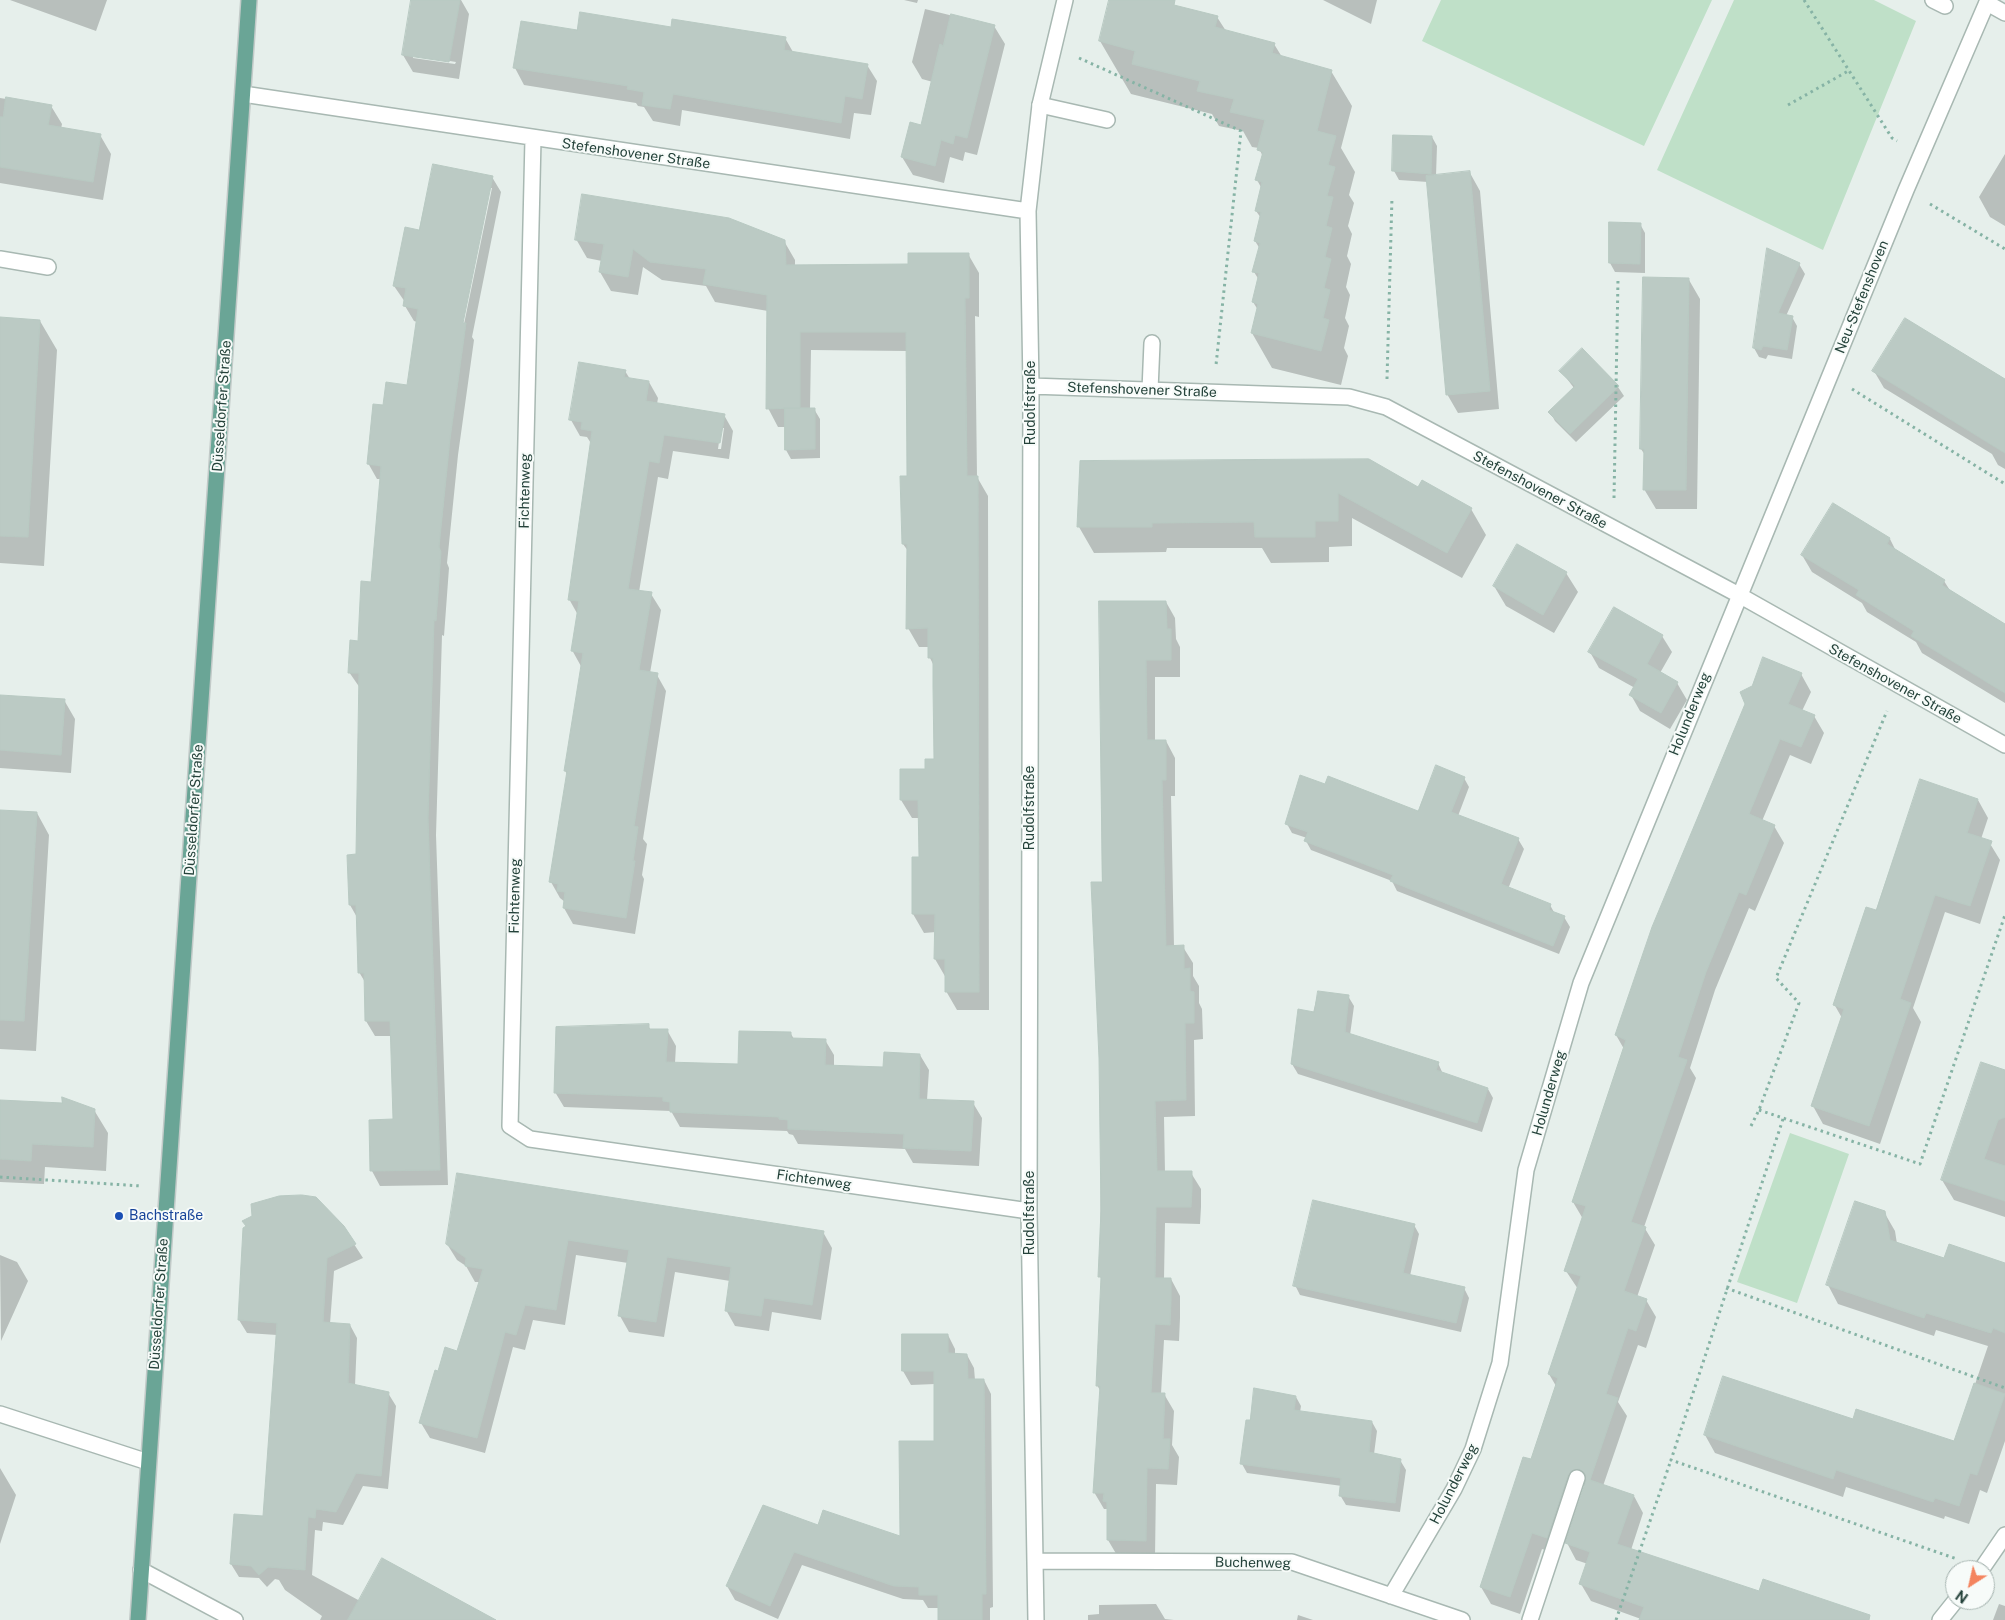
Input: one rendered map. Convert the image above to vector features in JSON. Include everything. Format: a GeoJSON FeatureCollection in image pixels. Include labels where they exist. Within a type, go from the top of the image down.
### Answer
{"type":"FeatureCollection","features":[{"type":"Feature","properties":{"kind":"main road","name":"Düsseldorfer Straße"},"geometry":{"type":"LineString","coordinates":[[138,1620],[249,0]]}},
{"type":"Feature","properties":{"kind":"street","name":"Rudolfstraße"},"geometry":{"type":"LineString","coordinates":[[1036,1620],[1029,1211],[1031,386],[1028,211],[1040,104],[1065,0]]}},
{"type":"Feature","properties":{"kind":"street"},"geometry":{"type":"LineString","coordinates":[[1987,1],[2005,13]]}},
{"type":"Feature","properties":{"kind":"street","name":"Neu-Stefenshoven"},"geometry":{"type":"LineString","coordinates":[[1739,595],[1906,190],[1987,1]]}},
{"type":"Feature","properties":{"kind":"street","name":"Stefenshovener Straße"},"geometry":{"type":"LineString","coordinates":[[244,94],[532,139],[1028,211]]}},
{"type":"Feature","properties":{"kind":"street"},"geometry":{"type":"LineString","coordinates":[[1040,104],[1107,120]]}},
{"type":"Feature","properties":{"kind":"street","name":"Fichtenweg"},"geometry":{"type":"LineString","coordinates":[[532,139],[510,1126],[530,1139],[1029,1211]]}},
{"type":"Feature","properties":{"kind":"street"},"geometry":{"type":"LineString","coordinates":[[0,259],[48,267]]}},
{"type":"Feature","properties":{"kind":"street"},"geometry":{"type":"LineString","coordinates":[[1150,390],[1152,343]]}},
{"type":"Feature","properties":{"kind":"street","name":"Stefenshovener Straße"},"geometry":{"type":"LineString","coordinates":[[1031,386],[1349,397],[1386,407],[1739,595],[2005,746]]}},
{"type":"Feature","properties":{"kind":"street","name":"Holunderweg"},"geometry":{"type":"LineString","coordinates":[[1391,1596],[1454,1489],[1473,1450],[1500,1363],[1526,1170],[1581,983],[1739,595]]}},
{"type":"Feature","properties":{"kind":"street"},"geometry":{"type":"LineString","coordinates":[[0,1414],[148,1462]]}},
{"type":"Feature","properties":{"kind":"street"},"geometry":{"type":"LineString","coordinates":[[1530,1620],[1577,1478]]}},
{"type":"Feature","properties":{"kind":"street"},"geometry":{"type":"LineString","coordinates":[[1988,1560],[2005,1535]]}},
{"type":"Feature","properties":{"kind":"street","name":"Buchenweg"},"geometry":{"type":"LineString","coordinates":[[1036,1561],[1292,1562],[1462,1620]]}},
{"type":"Feature","properties":{"kind":"street"},"geometry":{"type":"LineString","coordinates":[[141,1570],[235,1620]]}},
{"type":"Feature","properties":{"kind":"street"},"geometry":{"type":"LineString","coordinates":[[1940,1620],[1948,1610]]}},
{"type":"Feature","properties":{"kind":"path"},"geometry":{"type":"LineString","coordinates":[[1804,0],[1892,138],[1921,156]]}},
{"type":"Feature","properties":{"kind":"path"},"geometry":{"type":"LineString","coordinates":[[1053,46],[1242,131],[1213,393]]}},
{"type":"Feature","properties":{"kind":"path"},"geometry":{"type":"LineString","coordinates":[[1788,105],[1850,70]]}},
{"type":"Feature","properties":{"kind":"path"},"geometry":{"type":"LineString","coordinates":[[1906,190],[2005,249]]}},
{"type":"Feature","properties":{"kind":"path"},"geometry":{"type":"LineString","coordinates":[[1386,407],[1392,197]]}},
{"type":"Feature","properties":{"kind":"path"},"geometry":{"type":"LineString","coordinates":[[1605,525],[1614,501],[1618,279]]}},
{"type":"Feature","properties":{"kind":"path"},"geometry":{"type":"LineString","coordinates":[[1830,375],[2005,484]]}},
{"type":"Feature","properties":{"kind":"path"},"geometry":{"type":"LineString","coordinates":[[1750,1126],[1759,1110],[1799,1003],[1776,978],[1898,685]]}},
{"type":"Feature","properties":{"kind":"path"},"geometry":{"type":"LineString","coordinates":[[1759,1110],[1920,1164],[2005,915]]}},
{"type":"Feature","properties":{"kind":"path"},"geometry":{"type":"LineString","coordinates":[[1616,1620],[1671,1460],[1783,1119]]}},
{"type":"Feature","properties":{"kind":"path"},"geometry":{"type":"LineString","coordinates":[[0,1177],[167,1188]]}},
{"type":"Feature","properties":{"kind":"path"},"geometry":{"type":"LineString","coordinates":[[1726,1288],[2005,1388]]}},
{"type":"Feature","properties":{"kind":"path"},"geometry":{"type":"LineString","coordinates":[[1671,1460],[1956,1560]]}},
{"type":"Feature","properties":{"kind":"green space"},"geometry":{"type":"Polygon","coordinates":[[[1441,0],[1712,0],[1644,146],[1422,41],[1441,0]]]}},
{"type":"Feature","properties":{"kind":"green space"},"geometry":{"type":"Polygon","coordinates":[[[1734,0],[1874,0],[1916,21],[1823,250],[1657,170],[1734,0]]]}},
{"type":"Feature","properties":{"kind":"green space"},"geometry":{"type":"Polygon","coordinates":[[[1790,1133],[1849,1154],[1797,1303],[1737,1282],[1790,1133]]]}},
{"type":"Feature","properties":{"kind":"building"},"geometry":{"type":"Polygon","coordinates":[[[411,0],[460,0],[449,62],[402,55],[411,0]]]}},
{"type":"Feature","properties":{"kind":"building"},"geometry":{"type":"Polygon","coordinates":[[[1109,0],[1175,0],[1174,5],[1218,16],[1215,27],[1275,43],[1272,53],[1332,70],[1317,131],[1336,136],[1328,165],[1335,167],[1327,196],[1333,197],[1326,226],[1332,228],[1325,257],[1331,259],[1324,288],[1330,290],[1323,318],[1329,320],[1321,351],[1251,333],[1258,304],[1252,302],[1259,273],[1252,272],[1260,243],[1254,241],[1261,212],[1255,211],[1262,182],[1255,180],[1263,152],[1257,150],[1265,120],[1230,112],[1234,99],[1197,91],[1200,81],[1132,64],[1135,51],[1099,41],[1109,0]]]}},
{"type":"Feature","properties":{"kind":"building"},"geometry":{"type":"Polygon","coordinates":[[[580,12],[671,27],[672,19],[786,37],[784,50],[868,64],[862,99],[845,96],[841,123],[673,94],[670,109],[642,105],[644,92],[627,89],[628,86],[513,68],[521,21],[577,30],[580,12]]]}},
{"type":"Feature","properties":{"kind":"building"},"geometry":{"type":"Polygon","coordinates":[[[951,14],[995,25],[967,138],[955,135],[953,144],[941,140],[935,166],[901,157],[910,122],[921,125],[940,44],[943,46],[951,14]]]}},
{"type":"Feature","properties":{"kind":"building"},"geometry":{"type":"Polygon","coordinates":[[[6,97],[52,105],[48,125],[101,134],[93,182],[0,167],[0,117],[3,117],[6,97]]]}},
{"type":"Feature","properties":{"kind":"building"},"geometry":{"type":"Polygon","coordinates":[[[1393,135],[1432,136],[1431,174],[1392,171],[1393,135]]]}},
{"type":"Feature","properties":{"kind":"building"},"geometry":{"type":"Polygon","coordinates":[[[433,164],[493,176],[463,323],[466,323],[450,439],[439,547],[441,552],[436,621],[434,620],[428,818],[440,1170],[370,1171],[369,1120],[393,1119],[390,1021],[365,1021],[364,973],[358,973],[356,905],[349,905],[347,855],[356,854],[359,673],[348,673],[350,640],[358,641],[361,581],[371,582],[381,466],[367,464],[373,404],[383,405],[386,382],[407,385],[418,309],[403,306],[406,288],[393,286],[405,227],[419,230],[433,164]]]}},
{"type":"Feature","properties":{"kind":"building"},"geometry":{"type":"Polygon","coordinates":[[[1470,171],[1490,391],[1446,395],[1426,176],[1470,171]]]}},
{"type":"Feature","properties":{"kind":"building"},"geometry":{"type":"Polygon","coordinates":[[[582,194],[729,218],[785,240],[786,265],[908,264],[908,253],[969,253],[969,298],[965,298],[967,476],[978,476],[979,992],[945,992],[945,959],[934,959],[935,914],[912,914],[912,857],[919,857],[918,800],[900,800],[900,769],[925,769],[925,759],[934,759],[933,658],[928,658],[928,628],[906,629],[907,544],[902,544],[900,476],[907,476],[906,332],[800,332],[800,408],[766,409],[767,295],[703,284],[706,269],[650,262],[633,249],[628,277],[599,272],[604,244],[575,240],[582,194]]]}},
{"type":"Feature","properties":{"kind":"building"},"geometry":{"type":"Polygon","coordinates":[[[1609,222],[1641,223],[1640,264],[1609,263],[1609,222]]]}},
{"type":"Feature","properties":{"kind":"building"},"geometry":{"type":"Polygon","coordinates":[[[1767,248],[1800,263],[1778,313],[1793,316],[1787,350],[1763,346],[1761,350],[1753,348],[1767,248]]]}},
{"type":"Feature","properties":{"kind":"building"},"geometry":{"type":"Polygon","coordinates":[[[1643,277],[1689,278],[1686,490],[1643,490],[1644,449],[1640,449],[1643,277]]]}},
{"type":"Feature","properties":{"kind":"building"},"geometry":{"type":"Polygon","coordinates":[[[0,317],[40,320],[28,537],[0,536],[0,317]]]}},
{"type":"Feature","properties":{"kind":"building"},"geometry":{"type":"Polygon","coordinates":[[[1905,318],[2005,379],[2005,453],[1872,371],[1905,318]]]}},
{"type":"Feature","properties":{"kind":"building"},"geometry":{"type":"Polygon","coordinates":[[[1582,348],[1619,386],[1570,434],[1548,412],[1575,386],[1559,371],[1582,348]]]}},
{"type":"Feature","properties":{"kind":"building"},"geometry":{"type":"Polygon","coordinates":[[[579,362],[626,370],[624,377],[649,381],[646,401],[725,414],[720,443],[664,435],[659,463],[649,461],[628,589],[652,592],[639,670],[658,673],[634,826],[638,827],[626,918],[563,908],[565,892],[557,891],[558,884],[549,882],[567,771],[564,771],[583,653],[571,651],[579,601],[568,600],[592,431],[581,429],[582,422],[569,420],[579,362]]]}},
{"type":"Feature","properties":{"kind":"building"},"geometry":{"type":"Polygon","coordinates":[[[785,408],[815,408],[815,449],[785,450],[785,408]]]}},
{"type":"Feature","properties":{"kind":"building"},"geometry":{"type":"Polygon","coordinates":[[[1369,459],[1418,487],[1422,480],[1472,508],[1447,553],[1338,493],[1338,521],[1315,521],[1315,537],[1255,537],[1254,522],[1152,523],[1152,527],[1077,527],[1080,461],[1369,459]]]}},
{"type":"Feature","properties":{"kind":"building"},"geometry":{"type":"Polygon","coordinates":[[[1833,503],[1890,538],[1887,544],[1945,580],[1942,585],[2005,624],[2005,693],[1911,636],[1914,631],[1856,595],[1859,590],[1801,555],[1833,503]]]}},
{"type":"Feature","properties":{"kind":"building"},"geometry":{"type":"Polygon","coordinates":[[[1517,544],[1567,572],[1543,615],[1493,586],[1517,544]]]}},
{"type":"Feature","properties":{"kind":"building"},"geometry":{"type":"Polygon","coordinates":[[[1099,601],[1166,601],[1167,629],[1171,629],[1171,660],[1146,660],[1147,740],[1166,740],[1166,780],[1162,780],[1166,946],[1184,945],[1184,969],[1190,968],[1190,991],[1194,992],[1194,1023],[1185,1023],[1186,1100],[1155,1101],[1157,1171],[1192,1171],[1192,1189],[1191,1207],[1156,1207],[1155,1278],[1171,1278],[1171,1301],[1170,1325],[1155,1324],[1151,1393],[1165,1393],[1163,1439],[1170,1439],[1168,1469],[1147,1468],[1146,1541],[1107,1540],[1107,1502],[1103,1501],[1104,1493],[1093,1493],[1100,1386],[1096,1386],[1101,1277],[1098,1277],[1101,1211],[1099,1058],[1091,882],[1102,882],[1099,601]]]}},
{"type":"Feature","properties":{"kind":"building"},"geometry":{"type":"Polygon","coordinates":[[[1614,607],[1663,635],[1647,664],[1678,682],[1661,713],[1629,695],[1638,679],[1588,652],[1614,607]]]}},
{"type":"Feature","properties":{"kind":"building"},"geometry":{"type":"Polygon","coordinates":[[[1763,657],[1802,673],[1788,704],[1815,715],[1801,747],[1780,739],[1749,814],[1775,825],[1746,895],[1739,892],[1706,972],[1678,1057],[1687,1060],[1631,1222],[1646,1227],[1624,1291],[1647,1299],[1636,1331],[1628,1328],[1606,1394],[1618,1398],[1590,1480],[1634,1495],[1617,1544],[1759,1591],[1763,1579],[1870,1615],[1869,1620],[1639,1620],[1644,1607],[1579,1584],[1590,1552],[1565,1543],[1586,1481],[1584,1472],[1579,1469],[1571,1471],[1568,1475],[1547,1538],[1532,1533],[1510,1597],[1480,1587],[1523,1457],[1531,1459],[1558,1378],[1548,1374],[1581,1276],[1564,1271],[1586,1206],[1572,1202],[1626,1040],[1615,1035],[1652,927],[1745,704],[1740,692],[1752,686],[1763,657]]]}},
{"type":"Feature","properties":{"kind":"building"},"geometry":{"type":"Polygon","coordinates":[[[0,695],[65,699],[61,755],[0,750],[0,695]]]}},
{"type":"Feature","properties":{"kind":"building"},"geometry":{"type":"Polygon","coordinates":[[[1436,765],[1465,777],[1451,812],[1519,838],[1501,884],[1551,904],[1549,910],[1565,916],[1553,946],[1390,881],[1393,875],[1304,841],[1308,832],[1285,824],[1300,775],[1325,784],[1328,776],[1418,811],[1436,765]]]}},
{"type":"Feature","properties":{"kind":"building"},"geometry":{"type":"Polygon","coordinates":[[[1920,779],[1978,799],[1967,833],[1992,841],[1970,906],[1935,895],[1900,999],[1911,1003],[1869,1126],[1811,1106],[1844,1009],[1833,1005],[1844,972],[1866,907],[1876,910],[1920,779]]]}},
{"type":"Feature","properties":{"kind":"building"},"geometry":{"type":"Polygon","coordinates":[[[0,810],[37,812],[24,1021],[0,1020],[0,810]]]}},
{"type":"Feature","properties":{"kind":"building"},"geometry":{"type":"Polygon","coordinates":[[[1318,991],[1349,995],[1345,1032],[1439,1062],[1436,1070],[1488,1088],[1477,1123],[1291,1064],[1298,1009],[1314,1012],[1318,991]]]}},
{"type":"Feature","properties":{"kind":"building"},"geometry":{"type":"Polygon","coordinates":[[[649,1024],[649,1029],[668,1029],[666,1062],[738,1064],[739,1031],[791,1032],[791,1038],[826,1039],[825,1065],[883,1067],[884,1052],[920,1054],[919,1099],[974,1101],[971,1151],[903,1148],[904,1134],[788,1129],[788,1120],[779,1119],[779,1117],[670,1112],[670,1102],[663,1101],[663,1097],[554,1093],[556,1027],[649,1024]]]}},
{"type":"Feature","properties":{"kind":"building"},"geometry":{"type":"Polygon","coordinates":[[[1981,1062],[2005,1070],[2005,1117],[1998,1120],[1984,1159],[2005,1166],[2005,1201],[1941,1180],[1981,1062]]]}},
{"type":"Feature","properties":{"kind":"building"},"geometry":{"type":"Polygon","coordinates":[[[62,1097],[95,1109],[93,1147],[32,1144],[31,1161],[0,1159],[0,1100],[62,1103],[62,1097]]]}},
{"type":"Feature","properties":{"kind":"building"},"geometry":{"type":"Polygon","coordinates":[[[457,1173],[824,1231],[812,1305],[764,1298],[761,1316],[725,1311],[731,1267],[667,1257],[656,1322],[618,1316],[629,1250],[568,1240],[556,1310],[525,1305],[516,1335],[505,1332],[477,1438],[419,1423],[435,1370],[438,1371],[445,1347],[457,1351],[483,1269],[465,1266],[466,1258],[446,1244],[457,1173]]]}},
{"type":"Feature","properties":{"kind":"building"},"geometry":{"type":"Polygon","coordinates":[[[302,1195],[316,1197],[344,1226],[356,1244],[327,1258],[323,1322],[350,1324],[348,1383],[389,1392],[381,1476],[356,1473],[336,1512],[316,1509],[315,1518],[308,1517],[305,1570],[268,1567],[259,1575],[251,1566],[230,1564],[234,1514],[263,1516],[277,1323],[238,1320],[243,1228],[246,1226],[242,1221],[252,1216],[251,1204],[279,1196],[302,1195]]]}},
{"type":"Feature","properties":{"kind":"building"},"geometry":{"type":"Polygon","coordinates":[[[1313,1200],[1415,1224],[1403,1273],[1465,1287],[1456,1323],[1293,1286],[1313,1200]]]}},
{"type":"Feature","properties":{"kind":"building"},"geometry":{"type":"Polygon","coordinates":[[[1855,1201],[1885,1211],[1890,1240],[1944,1258],[1949,1244],[2005,1263],[2005,1333],[1993,1328],[1991,1333],[1926,1313],[1924,1318],[1826,1285],[1855,1201]]]}},
{"type":"Feature","properties":{"kind":"building"},"geometry":{"type":"Polygon","coordinates":[[[902,1334],[948,1334],[948,1353],[967,1354],[968,1379],[984,1379],[986,1594],[982,1594],[982,1620],[938,1620],[938,1595],[919,1595],[919,1587],[894,1586],[794,1552],[770,1606],[726,1586],[763,1505],[818,1525],[823,1510],[900,1536],[899,1441],[934,1441],[934,1371],[902,1371],[902,1334]]]}},
{"type":"Feature","properties":{"kind":"building"},"geometry":{"type":"Polygon","coordinates":[[[1723,1376],[1853,1419],[1856,1409],[1954,1441],[1974,1383],[2005,1394],[1977,1475],[1970,1473],[1959,1506],[1935,1498],[1933,1502],[1836,1470],[1833,1479],[1704,1435],[1723,1376]]]}},
{"type":"Feature","properties":{"kind":"building"},"geometry":{"type":"Polygon","coordinates":[[[1254,1388],[1296,1396],[1294,1410],[1372,1421],[1369,1452],[1401,1459],[1395,1503],[1339,1496],[1341,1478],[1240,1464],[1246,1420],[1250,1420],[1254,1388]]]}},
{"type":"Feature","properties":{"kind":"building"},"geometry":{"type":"Polygon","coordinates":[[[382,1558],[496,1620],[348,1620],[382,1558]]]}},
{"type":"Feature","properties":{"kind":"place","name":"Bachstraße"},"geometry":{"type":"Point","coordinates":[119,1216]}}]}
